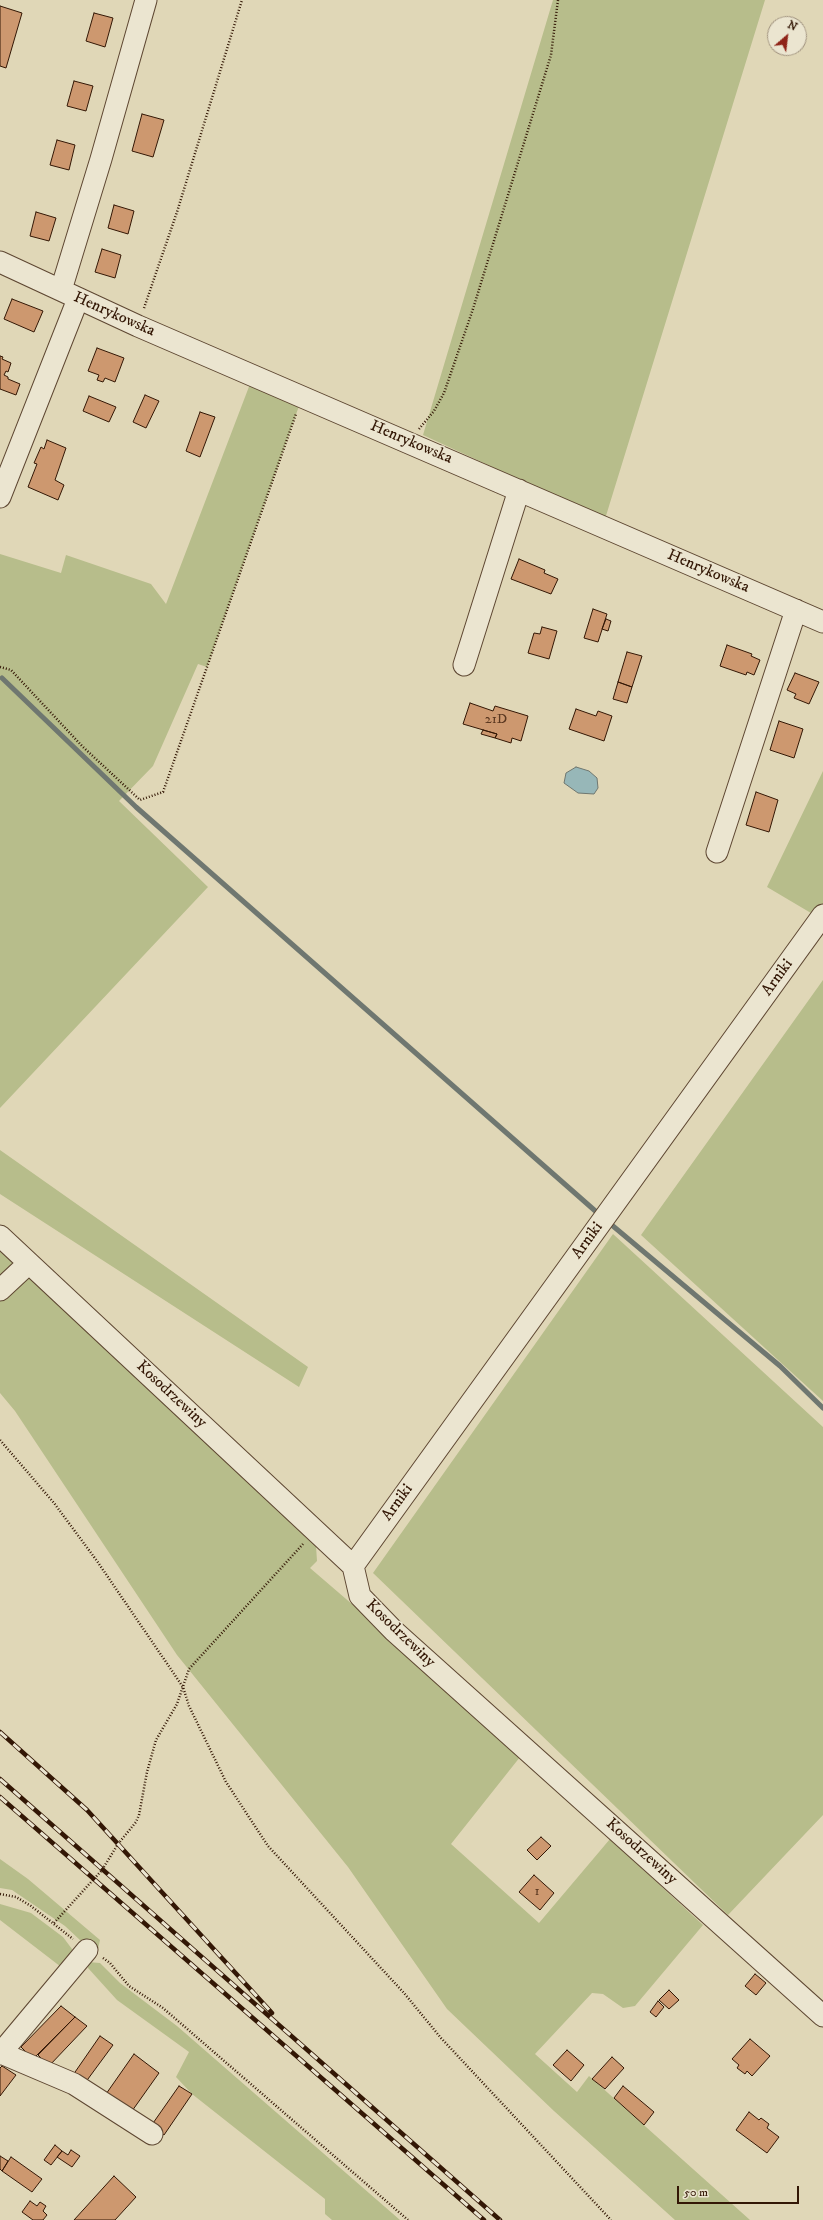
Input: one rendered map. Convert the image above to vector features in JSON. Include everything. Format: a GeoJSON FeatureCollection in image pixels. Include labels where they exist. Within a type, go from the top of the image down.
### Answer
{"type":"FeatureCollection","features":[{"type":"Feature","properties":{"kind":"street"},"geometry":{"type":"LineString","coordinates":[[0,497],[69,294],[101,159],[146,0]]}},
{"type":"Feature","properties":{"kind":"street","name":"Henrykowska"},"geometry":{"type":"LineString","coordinates":[[0,262],[138,326],[823,622]]}},
{"type":"Feature","properties":{"kind":"street"},"geometry":{"type":"LineString","coordinates":[[464,665],[519,490]]}},
{"type":"Feature","properties":{"kind":"street"},"geometry":{"type":"LineString","coordinates":[[717,852],[796,610]]}},
{"type":"Feature","properties":{"kind":"street","name":"Arniki"},"geometry":{"type":"LineString","coordinates":[[353,1566],[823,915]]}},
{"type":"Feature","properties":{"kind":"street","name":"Kosodrzewiny"},"geometry":{"type":"LineString","coordinates":[[0,1236],[353,1566],[360,1596],[394,1631],[823,2016]]}},
{"type":"Feature","properties":{"kind":"street"},"geometry":{"type":"LineString","coordinates":[[0,1290],[29,1263]]}},
{"type":"Feature","properties":{"kind":"street"},"geometry":{"type":"LineString","coordinates":[[87,1950],[0,2054],[74,2084],[152,2134]]}},
{"type":"Feature","properties":{"kind":"path"},"geometry":{"type":"LineString","coordinates":[[138,326],[177,212],[242,0]]}},
{"type":"Feature","properties":{"kind":"path"},"geometry":{"type":"LineString","coordinates":[[408,442],[434,411],[444,393],[473,309],[551,55],[558,0]]}},
{"type":"Feature","properties":{"kind":"path"},"geometry":{"type":"LineString","coordinates":[[0,666],[11,670],[82,746],[140,800],[163,792],[302,396]]}},
{"type":"Feature","properties":{"kind":"path"},"geometry":{"type":"LineString","coordinates":[[0,1440],[54,1503],[97,1561],[183,1687],[189,1706],[226,1782],[268,1846],[404,1993],[441,2038],[611,2220]]}},
{"type":"Feature","properties":{"kind":"path"},"geometry":{"type":"LineString","coordinates":[[53,1923],[102,1870],[118,1844],[136,1822],[139,1815],[146,1772],[156,1740],[177,1704],[189,1669],[315,1530]]}},
{"type":"Feature","properties":{"kind":"path"},"geometry":{"type":"LineString","coordinates":[[0,1894],[16,1897],[31,1906],[87,1950],[110,1962],[129,1986],[163,2008],[408,2220]]}},
{"type":"Feature","properties":{"kind":"green space"},"geometry":{"type":"Polygon","coordinates":[[[553,0],[765,0],[605,519],[423,435],[553,0]]]}},
{"type":"Feature","properties":{"kind":"green space"},"geometry":{"type":"Polygon","coordinates":[[[250,384],[299,406],[207,667],[198,664],[153,766],[119,801],[208,887],[0,1108],[0,554],[61,573],[66,555],[151,584],[166,604],[250,384]]]}},
{"type":"Feature","properties":{"kind":"green space"},"geometry":{"type":"Polygon","coordinates":[[[823,771],[823,906],[816,916],[767,887],[823,771]]]}},
{"type":"Feature","properties":{"kind":"green space"},"geometry":{"type":"Polygon","coordinates":[[[823,980],[823,1401],[641,1235],[823,980]]]}},
{"type":"Feature","properties":{"kind":"green space"},"geometry":{"type":"Polygon","coordinates":[[[0,1150],[308,1367],[299,1387],[0,1194],[0,1150]]]}},
{"type":"Feature","properties":{"kind":"green space"},"geometry":{"type":"Polygon","coordinates":[[[613,1234],[823,1427],[823,1815],[728,1915],[373,1573],[613,1234]]]}},
{"type":"Feature","properties":{"kind":"green space"},"geometry":{"type":"Polygon","coordinates":[[[0,1236],[315,1531],[317,1561],[310,1568],[524,1752],[451,1844],[539,1923],[610,1839],[703,1925],[635,2006],[623,2008],[603,1994],[592,1993],[535,2054],[577,2092],[589,2076],[750,2220],[675,2220],[554,2111],[447,2009],[348,1867],[177,1655],[15,1411],[0,1393],[0,1236]]]}},
{"type":"Feature","properties":{"kind":"green space"},"geometry":{"type":"Polygon","coordinates":[[[0,1859],[28,1879],[100,1940],[98,1949],[81,1941],[65,1926],[12,1890],[0,1888],[0,1859]]]}},
{"type":"Feature","properties":{"kind":"green space"},"geometry":{"type":"Polygon","coordinates":[[[0,1904],[31,1913],[63,1937],[72,1949],[71,1961],[65,1970],[0,1920],[0,1904]]]}},
{"type":"Feature","properties":{"kind":"green space"},"geometry":{"type":"Polygon","coordinates":[[[88,1962],[100,1963],[120,1983],[177,2026],[400,2220],[332,2220],[325,2214],[325,2199],[192,2094],[176,2077],[189,2052],[117,2000],[88,1968],[88,1962]]]}},
{"type":"Feature","properties":{"kind":"water"},"geometry":{"type":"Polygon","coordinates":[[[576,767],[589,771],[597,778],[598,788],[594,794],[578,793],[564,783],[566,773],[576,767]]]}},
{"type":"Feature","properties":{"kind":"building"},"geometry":{"type":"Polygon","coordinates":[[[0,6],[22,13],[6,68],[0,66],[0,6]]]}},
{"type":"Feature","properties":{"kind":"building"},"geometry":{"type":"Polygon","coordinates":[[[94,13],[113,18],[105,47],[86,41],[94,13]]]}},
{"type":"Feature","properties":{"kind":"building"},"geometry":{"type":"Polygon","coordinates":[[[74,81],[93,86],[86,111],[67,106],[74,81]]]}},
{"type":"Feature","properties":{"kind":"building"},"geometry":{"type":"Polygon","coordinates":[[[142,114],[164,120],[153,157],[132,151],[142,114]]]}},
{"type":"Feature","properties":{"kind":"building"},"geometry":{"type":"Polygon","coordinates":[[[57,140],[75,145],[69,170],[50,165],[57,140]]]}},
{"type":"Feature","properties":{"kind":"building"},"geometry":{"type":"Polygon","coordinates":[[[114,205],[134,211],[128,234],[108,228],[114,205]]]}},
{"type":"Feature","properties":{"kind":"building"},"geometry":{"type":"Polygon","coordinates":[[[36,212],[56,218],[49,241],[30,236],[36,212]]]}},
{"type":"Feature","properties":{"kind":"building"},"geometry":{"type":"Polygon","coordinates":[[[102,249],[121,255],[115,278],[95,272],[102,249]]]}},
{"type":"Feature","properties":{"kind":"building"},"geometry":{"type":"Polygon","coordinates":[[[12,299],[43,311],[34,332],[4,319],[12,299]]]}},
{"type":"Feature","properties":{"kind":"building"},"geometry":{"type":"Polygon","coordinates":[[[97,348],[124,358],[115,382],[105,378],[103,382],[97,380],[99,375],[88,371],[97,348]]]}},
{"type":"Feature","properties":{"kind":"building"},"geometry":{"type":"Polygon","coordinates":[[[0,356],[3,357],[2,359],[11,363],[8,372],[6,371],[4,375],[8,377],[8,379],[20,384],[16,395],[0,389],[0,356]]]}},
{"type":"Feature","properties":{"kind":"building"},"geometry":{"type":"Polygon","coordinates":[[[145,395],[159,401],[146,428],[133,422],[145,395]]]}},
{"type":"Feature","properties":{"kind":"building"},"geometry":{"type":"Polygon","coordinates":[[[89,396],[116,407],[109,422],[83,411],[89,396]]]}},
{"type":"Feature","properties":{"kind":"building"},"geometry":{"type":"Polygon","coordinates":[[[200,412],[215,417],[200,457],[186,451],[200,412]]]}},
{"type":"Feature","properties":{"kind":"building"},"geometry":{"type":"Polygon","coordinates":[[[47,440],[66,448],[55,480],[64,485],[58,500],[28,487],[37,464],[34,463],[41,447],[44,449],[47,440]]]}},
{"type":"Feature","properties":{"kind":"building"},"geometry":{"type":"Polygon","coordinates":[[[519,559],[545,570],[544,573],[558,579],[551,594],[511,579],[519,559]]]}},
{"type":"Feature","properties":{"kind":"building"},"geometry":{"type":"Polygon","coordinates":[[[593,609],[607,614],[598,642],[584,638],[593,609]]]}},
{"type":"Feature","properties":{"kind":"building"},"geometry":{"type":"Polygon","coordinates":[[[606,619],[611,621],[608,631],[602,629],[606,619]]]}},
{"type":"Feature","properties":{"kind":"building"},"geometry":{"type":"Polygon","coordinates":[[[542,627],[557,631],[549,659],[528,653],[534,633],[540,634],[542,627]]]}},
{"type":"Feature","properties":{"kind":"building"},"geometry":{"type":"Polygon","coordinates":[[[727,645],[752,654],[751,656],[760,660],[754,675],[747,672],[746,675],[720,666],[727,645]]]}},
{"type":"Feature","properties":{"kind":"building"},"geometry":{"type":"Polygon","coordinates":[[[627,652],[642,656],[632,687],[618,682],[627,652]]]}},
{"type":"Feature","properties":{"kind":"building"},"geometry":{"type":"Polygon","coordinates":[[[795,673],[819,682],[809,704],[794,698],[796,694],[787,690],[795,673]]]}},
{"type":"Feature","properties":{"kind":"building"},"geometry":{"type":"Polygon","coordinates":[[[618,682],[632,687],[627,703],[613,699],[618,682]]]}},
{"type":"Feature","properties":{"kind":"building"},"geometry":{"type":"Polygon","coordinates":[[[470,703],[493,711],[495,706],[528,716],[521,741],[512,738],[511,743],[495,738],[497,734],[463,724],[470,703]]]}},
{"type":"Feature","properties":{"kind":"building"},"geometry":{"type":"Polygon","coordinates":[[[576,709],[596,716],[598,711],[612,716],[604,741],[569,729],[576,709]]]}},
{"type":"Feature","properties":{"kind":"building"},"geometry":{"type":"Polygon","coordinates":[[[779,721],[803,729],[794,758],[770,750],[779,721]]]}},
{"type":"Feature","properties":{"kind":"building"},"geometry":{"type":"Polygon","coordinates":[[[483,730],[497,734],[495,738],[481,734],[483,730]]]}},
{"type":"Feature","properties":{"kind":"building"},"geometry":{"type":"Polygon","coordinates":[[[756,792],[778,800],[769,832],[746,825],[756,792]]]}},
{"type":"Feature","properties":{"kind":"building"},"geometry":{"type":"Polygon","coordinates":[[[541,1837],[551,1846],[537,1860],[527,1850],[541,1837]]]}},
{"type":"Feature","properties":{"kind":"building"},"geometry":{"type":"Polygon","coordinates":[[[534,1875],[554,1893],[540,1910],[519,1892],[534,1875]]]}},
{"type":"Feature","properties":{"kind":"building"},"geometry":{"type":"Polygon","coordinates":[[[755,1974],[766,1983],[756,1995],[745,1986],[755,1974]]]}},
{"type":"Feature","properties":{"kind":"building"},"geometry":{"type":"Polygon","coordinates":[[[669,1990],[679,2000],[669,2009],[659,2000],[669,1990]]]}},
{"type":"Feature","properties":{"kind":"building"},"geometry":{"type":"Polygon","coordinates":[[[658,2001],[664,2007],[656,2017],[650,2012],[658,2001]]]}},
{"type":"Feature","properties":{"kind":"building"},"geometry":{"type":"Polygon","coordinates":[[[61,2006],[75,2017],[33,2059],[21,2047],[61,2006]]]}},
{"type":"Feature","properties":{"kind":"building"},"geometry":{"type":"Polygon","coordinates":[[[75,2017],[87,2026],[49,2066],[38,2055],[75,2017]]]}},
{"type":"Feature","properties":{"kind":"building"},"geometry":{"type":"Polygon","coordinates":[[[100,2036],[113,2045],[85,2083],[73,2075],[100,2036]]]}},
{"type":"Feature","properties":{"kind":"building"},"geometry":{"type":"Polygon","coordinates":[[[750,2039],[770,2056],[752,2076],[747,2071],[745,2074],[737,2068],[739,2065],[732,2059],[750,2039]]]}},
{"type":"Feature","properties":{"kind":"building"},"geometry":{"type":"Polygon","coordinates":[[[567,2050],[584,2065],[571,2081],[553,2065],[567,2050]]]}},
{"type":"Feature","properties":{"kind":"building"},"geometry":{"type":"Polygon","coordinates":[[[134,2054],[159,2073],[132,2111],[106,2094],[134,2054]]]}},
{"type":"Feature","properties":{"kind":"building"},"geometry":{"type":"Polygon","coordinates":[[[612,2057],[624,2068],[605,2089],[592,2079],[612,2057]]]}},
{"type":"Feature","properties":{"kind":"building"},"geometry":{"type":"Polygon","coordinates":[[[2,2066],[16,2075],[0,2096],[0,2068],[2,2066]]]}},
{"type":"Feature","properties":{"kind":"building"},"geometry":{"type":"Polygon","coordinates":[[[179,2086],[192,2094],[164,2135],[151,2126],[179,2086]]]}},
{"type":"Feature","properties":{"kind":"building"},"geometry":{"type":"Polygon","coordinates":[[[623,2086],[654,2112],[644,2125],[614,2098],[623,2086]]]}},
{"type":"Feature","properties":{"kind":"building"},"geometry":{"type":"Polygon","coordinates":[[[749,2112],[759,2120],[761,2118],[769,2124],[767,2128],[779,2137],[767,2153],[736,2130],[749,2112]]]}},
{"type":"Feature","properties":{"kind":"building"},"geometry":{"type":"Polygon","coordinates":[[[55,2145],[62,2151],[51,2165],[44,2160],[55,2145]]]}},
{"type":"Feature","properties":{"kind":"building"},"geometry":{"type":"Polygon","coordinates":[[[71,2150],[80,2156],[72,2167],[57,2157],[62,2151],[68,2155],[71,2150]]]}},
{"type":"Feature","properties":{"kind":"building"},"geometry":{"type":"Polygon","coordinates":[[[0,2156],[8,2161],[2,2171],[0,2169],[0,2156]]]}},
{"type":"Feature","properties":{"kind":"building"},"geometry":{"type":"Polygon","coordinates":[[[11,2157],[42,2179],[32,2192],[2,2171],[11,2157]]]}},
{"type":"Feature","properties":{"kind":"building"},"geometry":{"type":"Polygon","coordinates":[[[114,2176],[136,2197],[115,2220],[74,2220],[114,2176]]]}},
{"type":"Feature","properties":{"kind":"building"},"geometry":{"type":"Polygon","coordinates":[[[30,2201],[37,2206],[40,2202],[46,2206],[43,2211],[47,2215],[43,2220],[33,2220],[22,2212],[30,2201]]]}},
{"type":"Feature","properties":{"kind":"waterway"},"geometry":{"type":"LineString","coordinates":[[2,678],[136,807],[601,1216]]}},
{"type":"Feature","properties":{"kind":"waterway"},"geometry":{"type":"LineString","coordinates":[[607,1221],[780,1366],[823,1408]]}},
{"type":"Feature","properties":{"kind":"railway"},"geometry":{"type":"LineString","coordinates":[[0,1732],[87,1810],[272,2013]]}},
{"type":"Feature","properties":{"kind":"railway"},"geometry":{"type":"LineString","coordinates":[[0,1779],[500,2220]]}},
{"type":"Feature","properties":{"kind":"railway"},"geometry":{"type":"LineString","coordinates":[[0,1797],[484,2220]]}}]}
